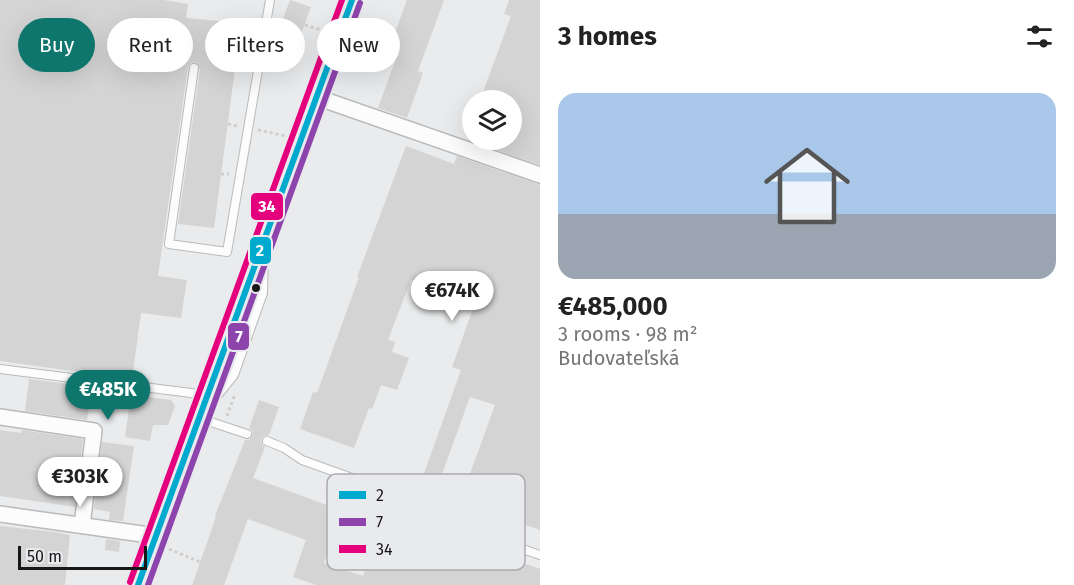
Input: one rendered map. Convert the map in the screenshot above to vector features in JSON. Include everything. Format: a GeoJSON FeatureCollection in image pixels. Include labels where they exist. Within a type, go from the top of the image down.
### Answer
{"type":"FeatureCollection","features":[{"type":"Feature","properties":{"kind":"street"},"geometry":{"type":"LineString","coordinates":[[138,585],[352,0]]}},
{"type":"Feature","properties":{"kind":"street"},"geometry":{"type":"LineString","coordinates":[[316,97],[540,175]]}},
{"type":"Feature","properties":{"kind":"street"},"geometry":{"type":"LineString","coordinates":[[0,417],[94,430],[82,525]]}},
{"type":"Feature","properties":{"kind":"street"},"geometry":{"type":"LineString","coordinates":[[0,514],[82,525],[154,539]]}},
{"type":"Feature","properties":{"kind":"lane"},"geometry":{"type":"LineString","coordinates":[[194,68],[169,244],[227,252],[270,0]]}},
{"type":"Feature","properties":{"kind":"lane"},"geometry":{"type":"LineString","coordinates":[[247,434],[199,418],[234,375],[263,293],[265,238]]}},
{"type":"Feature","properties":{"kind":"lane"},"geometry":{"type":"LineString","coordinates":[[0,369],[207,395]]}},
{"type":"Feature","properties":{"kind":"lane"},"geometry":{"type":"LineString","coordinates":[[267,441],[284,448],[302,460],[340,474]]}},
{"type":"Feature","properties":{"kind":"lane"},"geometry":{"type":"LineString","coordinates":[[525,550],[540,555]]}},
{"type":"Feature","properties":{"kind":"path"},"geometry":{"type":"LineString","coordinates":[[305,25],[317,29]]}},
{"type":"Feature","properties":{"kind":"path"},"geometry":{"type":"LineString","coordinates":[[154,539],[200,562]]}},
{"type":"Feature","properties":{"kind":"building"},"geometry":{"type":"Polygon","coordinates":[[[0,0],[164,0],[188,4],[186,18],[107,18],[107,72],[187,72],[158,276],[187,280],[181,318],[141,313],[132,379],[0,361],[0,0]]]}},
{"type":"Feature","properties":{"kind":"building"},"geometry":{"type":"Polygon","coordinates":[[[290,0],[311,7],[305,23],[305,18],[283,18],[290,0]]]}},
{"type":"Feature","properties":{"kind":"building"},"geometry":{"type":"Polygon","coordinates":[[[407,0],[444,0],[418,71],[423,73],[407,118],[378,108],[391,72],[400,72],[400,19],[407,0]]]}},
{"type":"Feature","properties":{"kind":"building"},"geometry":{"type":"Polygon","coordinates":[[[509,0],[540,0],[540,165],[497,150],[522,150],[522,90],[484,90],[511,16],[504,14],[509,0]]]}},
{"type":"Feature","properties":{"kind":"building"},"geometry":{"type":"Polygon","coordinates":[[[193,19],[205,20],[205,72],[235,72],[214,228],[178,224],[200,69],[193,62],[193,19]]]}},
{"type":"Feature","properties":{"kind":"building"},"geometry":{"type":"Polygon","coordinates":[[[406,146],[454,164],[457,156],[540,185],[540,530],[525,525],[525,474],[470,474],[495,405],[470,397],[442,474],[424,474],[461,370],[452,367],[479,292],[439,276],[435,288],[411,280],[388,340],[395,342],[392,352],[409,358],[397,390],[381,385],[372,409],[369,408],[354,448],[300,429],[313,392],[317,393],[359,277],[357,277],[406,146]]]}},
{"type":"Feature","properties":{"kind":"building"},"geometry":{"type":"Polygon","coordinates":[[[29,379],[93,387],[87,420],[25,411],[29,379]]]}},
{"type":"Feature","properties":{"kind":"building"},"geometry":{"type":"Polygon","coordinates":[[[131,395],[171,400],[175,406],[168,425],[153,425],[150,441],[125,437],[131,395]]]}},
{"type":"Feature","properties":{"kind":"building"},"geometry":{"type":"Polygon","coordinates":[[[259,400],[279,407],[269,435],[261,439],[265,447],[253,478],[327,505],[327,555],[324,563],[327,564],[327,570],[345,570],[363,576],[365,570],[525,570],[525,563],[540,569],[540,585],[316,585],[293,577],[306,540],[248,519],[224,585],[192,585],[215,516],[245,440],[249,440],[252,436],[253,432],[249,428],[259,400]]]}},
{"type":"Feature","properties":{"kind":"building"},"geometry":{"type":"Polygon","coordinates":[[[0,430],[21,433],[22,430],[83,439],[75,507],[0,496],[0,430]]]}},
{"type":"Feature","properties":{"kind":"building"},"geometry":{"type":"Polygon","coordinates":[[[102,442],[134,446],[123,521],[109,520],[110,512],[94,509],[102,442]]]}},
{"type":"Feature","properties":{"kind":"building"},"geometry":{"type":"Polygon","coordinates":[[[0,526],[70,535],[65,585],[0,585],[0,526]]]}},
{"type":"Feature","properties":{"kind":"building"},"geometry":{"type":"Polygon","coordinates":[[[106,539],[120,541],[119,552],[105,550],[106,539]]]}},
{"type":"Feature","properties":{"kind":"transit line","name":"34"},"geometry":{"type":"LineString","coordinates":[[130,582],[342,0]]}},
{"type":"Feature","properties":{"kind":"transit line","name":"2"},"geometry":{"type":"LineString","coordinates":[[138,585],[352,0]]}},
{"type":"Feature","properties":{"kind":"transit line","name":"7"},"geometry":{"type":"LineString","coordinates":[[148,585],[360,3]]}}]}
